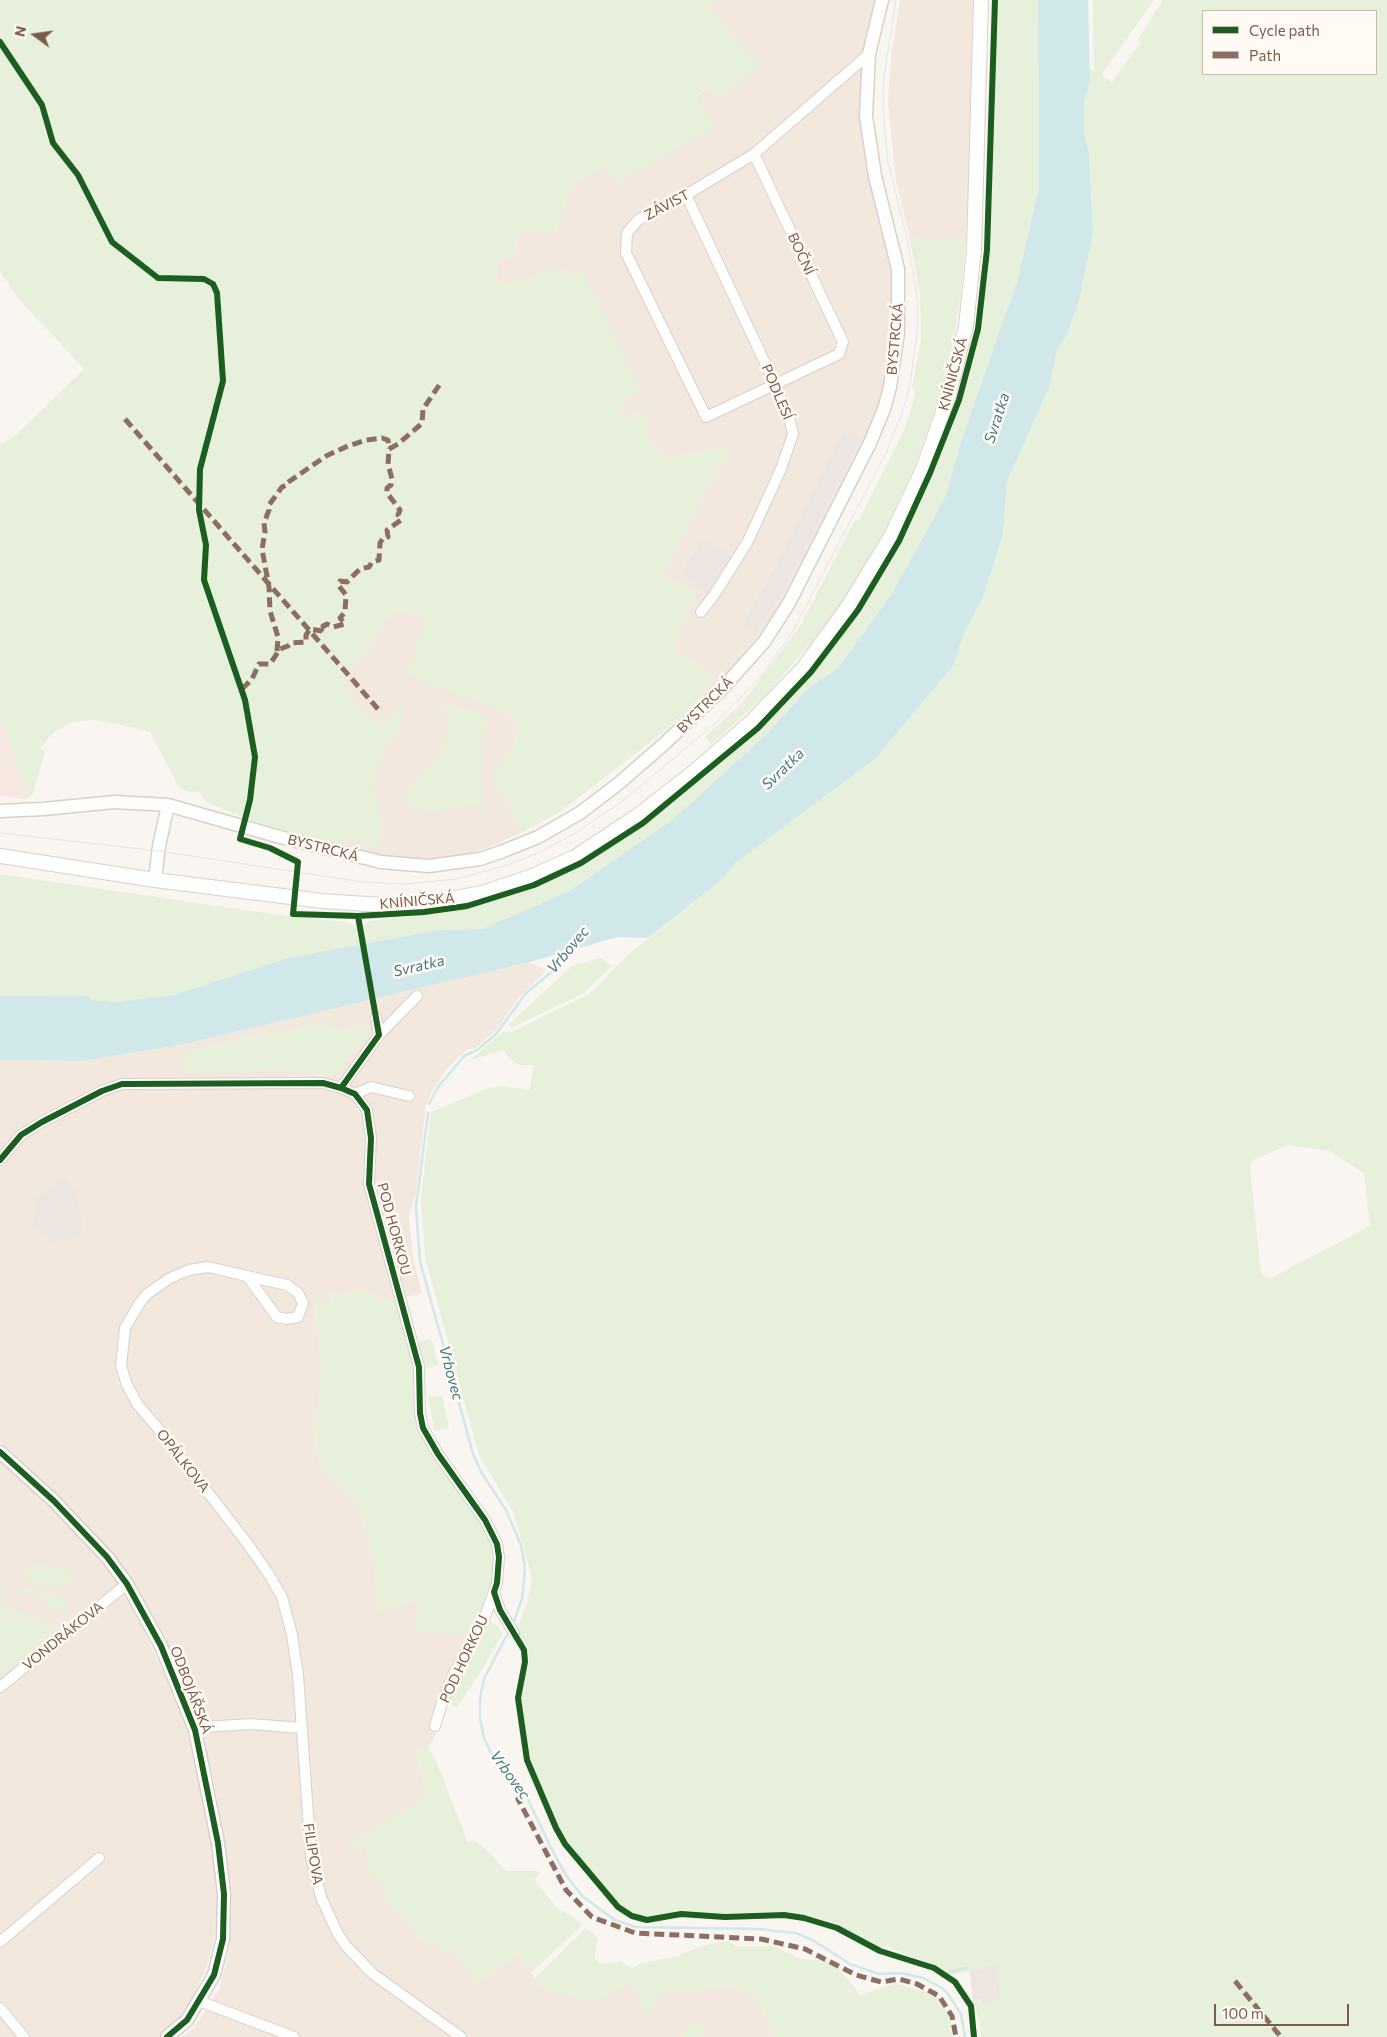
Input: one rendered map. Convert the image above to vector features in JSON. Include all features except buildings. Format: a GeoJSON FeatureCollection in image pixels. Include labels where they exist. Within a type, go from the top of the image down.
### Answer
{"type":"FeatureCollection","features":[{"type":"Feature","properties":{"kind":"main road","name":"KNÍNIČSKÁ"},"geometry":{"type":"LineString","coordinates":[[0,856],[155,880],[322,902],[383,905],[434,902],[490,890],[530,877],[575,856],[637,816],[696,770],[752,721],[804,667],[849,605],[890,538],[923,469],[948,397],[966,326],[974,250],[981,0]]}},
{"type":"Feature","properties":{"kind":"street","name":"BYSTRCKÁ"},"geometry":{"type":"LineString","coordinates":[[0,810],[43,809],[115,802],[168,805],[280,837],[382,862],[429,866],[480,859],[538,837],[580,813],[618,784],[664,744],[721,690],[764,642],[789,603],[870,443],[884,409],[890,387],[898,333],[898,268],[869,148],[866,116],[869,54],[882,0]]}},
{"type":"Feature","properties":{"kind":"street","name":"ZÁVIST"},"geometry":{"type":"LineString","coordinates":[[775,384],[706,417],[626,253],[625,242],[628,230],[638,220],[686,195],[754,154],[869,54]]}},
{"type":"Feature","properties":{"kind":"street","name":"BOČNÍ"},"geometry":{"type":"LineString","coordinates":[[754,154],[843,342],[838,354],[775,384]]}},
{"type":"Feature","properties":{"kind":"street","name":"PODLESÍ"},"geometry":{"type":"LineString","coordinates":[[686,195],[775,384],[790,421],[793,434],[790,445],[746,543],[714,595],[701,612]]}},
{"type":"Feature","properties":{"kind":"street"},"geometry":{"type":"LineString","coordinates":[[155,880],[159,846],[168,805]]}},
{"type":"Feature","properties":{"kind":"street"},"geometry":{"type":"LineString","coordinates":[[341,1088],[379,1035],[417,996]]}},
{"type":"Feature","properties":{"kind":"street"},"geometry":{"type":"LineString","coordinates":[[376,1017],[379,1035]]}},
{"type":"Feature","properties":{"kind":"street"},"geometry":{"type":"LineString","coordinates":[[0,1160],[21,1135],[102,1091],[122,1084],[323,1083],[355,1094],[370,1087],[409,1096]]}},
{"type":"Feature","properties":{"kind":"street","name":"POD HORKOU"},"geometry":{"type":"LineString","coordinates":[[355,1094],[367,1110],[370,1137],[368,1184],[418,1367],[420,1413],[423,1428],[438,1454],[485,1520],[496,1544],[499,1557],[497,1582],[484,1619],[454,1672],[435,1726]]}},
{"type":"Feature","properties":{"kind":"street","name":"OPÁLKOVA"},"geometry":{"type":"LineString","coordinates":[[248,1276],[277,1317],[286,1319],[298,1317],[303,1303],[298,1292],[287,1285],[248,1276],[208,1267],[189,1270],[170,1278],[147,1294],[135,1310],[125,1328],[121,1366],[127,1385],[138,1405],[230,1520],[282,1596],[292,1635],[298,1675],[301,1728]]}},
{"type":"Feature","properties":{"kind":"street","name":"ODBOJÁŘSKÁ"},"geometry":{"type":"LineString","coordinates":[[0,1452],[54,1501],[107,1557],[127,1584],[161,1646],[195,1730],[218,1843],[224,1894],[224,1939],[214,1975],[186,2020],[167,2037]]}},
{"type":"Feature","properties":{"kind":"street","name":"VONDRÁKOVA"},"geometry":{"type":"LineString","coordinates":[[0,1687],[127,1584]]}},
{"type":"Feature","properties":{"kind":"street","name":"POD HORKOU"},"geometry":{"type":"LineString","coordinates":[[494,1592],[500,1610],[514,1634]]}},
{"type":"Feature","properties":{"kind":"street"},"geometry":{"type":"LineString","coordinates":[[195,1730],[250,1724],[301,1728]]}},
{"type":"Feature","properties":{"kind":"street","name":"FILIPOVA"},"geometry":{"type":"LineString","coordinates":[[301,1728],[311,1857],[321,1897],[338,1934],[346,1946],[373,1974],[461,2037]]}},
{"type":"Feature","properties":{"kind":"street"},"geometry":{"type":"LineString","coordinates":[[0,1942],[99,1858]]}},
{"type":"Feature","properties":{"kind":"street"},"geometry":{"type":"LineString","coordinates":[[198,2001],[294,2037]]}},
{"type":"Feature","properties":{"kind":"street"},"geometry":{"type":"LineString","coordinates":[[0,2008],[24,2037]]}},
{"type":"Feature","properties":{"kind":"shaded area"},"geometry":{"type":"Polygon","coordinates":[[[718,0],[876,0],[865,71],[895,278],[894,336],[885,384],[872,426],[829,516],[777,611],[740,659],[703,700],[701,698],[713,678],[673,647],[695,592],[661,575],[730,447],[662,458],[656,444],[651,445],[645,429],[649,428],[642,411],[625,420],[618,408],[572,275],[496,285],[498,258],[515,256],[516,230],[556,231],[567,195],[574,183],[604,165],[617,183],[707,86],[719,100],[706,3],[718,0]],[[843,431],[775,567],[742,624],[786,587],[860,439],[843,431]]]}},
{"type":"Feature","properties":{"kind":"shaded area"},"geometry":{"type":"Polygon","coordinates":[[[900,0],[974,0],[967,224],[960,300],[920,294],[910,238],[896,181],[888,102],[892,47],[900,0]]]}},
{"type":"Feature","properties":{"kind":"shaded area"},"geometry":{"type":"Polygon","coordinates":[[[843,431],[861,438],[786,587],[755,633],[742,624],[775,567],[843,431]]]}},
{"type":"Feature","properties":{"kind":"shaded area"},"geometry":{"type":"Polygon","coordinates":[[[703,539],[733,557],[708,595],[681,572],[703,539]]]}},
{"type":"Feature","properties":{"kind":"shaded area"},"geometry":{"type":"Polygon","coordinates":[[[397,611],[427,614],[512,702],[509,714],[518,724],[513,747],[491,781],[511,808],[521,833],[487,848],[469,853],[433,858],[402,859],[380,855],[379,857],[353,850],[339,831],[361,713],[345,684],[353,661],[369,646],[385,619],[397,611]]]}},
{"type":"Feature","properties":{"kind":"shaded area"},"geometry":{"type":"Polygon","coordinates":[[[0,718],[28,797],[24,799],[0,796],[0,718]]]}},
{"type":"Feature","properties":{"kind":"shaded area"},"geometry":{"type":"Polygon","coordinates":[[[529,962],[547,970],[519,997],[496,1030],[475,1048],[468,1049],[447,1068],[426,1105],[416,1193],[409,1216],[413,1258],[422,1293],[405,1297],[425,1427],[462,1483],[498,1530],[502,1556],[502,1580],[443,1713],[433,1741],[428,1746],[415,1750],[427,1796],[365,1846],[384,1885],[386,1897],[425,1943],[433,1941],[452,1948],[478,1982],[519,1954],[541,1988],[633,1982],[660,1992],[731,1987],[755,1993],[774,2037],[181,2037],[194,2028],[220,1988],[230,1945],[232,1894],[215,1786],[198,1719],[174,1657],[132,1579],[84,1521],[0,1442],[0,1060],[83,1061],[181,1045],[529,962]],[[332,1022],[304,1026],[303,1028],[274,1034],[253,1036],[198,1049],[216,1071],[306,1072],[322,1076],[359,1026],[336,1032],[328,1029],[332,1022]],[[363,1289],[340,1295],[329,1294],[332,1303],[314,1303],[322,1366],[315,1439],[320,1467],[359,1506],[375,1566],[377,1612],[415,1600],[418,1612],[441,1466],[423,1442],[419,1430],[414,1400],[417,1398],[414,1372],[407,1341],[378,1299],[363,1289]]]}},
{"type":"Feature","properties":{"kind":"shaded area"},"geometry":{"type":"Polygon","coordinates":[[[64,1176],[76,1192],[82,1225],[77,1237],[55,1243],[32,1228],[36,1199],[64,1176]]]}},
{"type":"Feature","properties":{"kind":"shaded area"},"geometry":{"type":"Polygon","coordinates":[[[0,1460],[49,1503],[109,1568],[142,1627],[178,1704],[187,1731],[212,1842],[218,1912],[215,1936],[206,1969],[191,2000],[179,2017],[157,2037],[0,2037],[0,1460]]]}},
{"type":"Feature","properties":{"kind":"shaded area"},"geometry":{"type":"Polygon","coordinates":[[[997,1963],[1001,2000],[985,2007],[979,1999],[973,2000],[970,1971],[997,1963]]]}},
{"type":"Feature","properties":{"kind":"green space"},"geometry":{"type":"Polygon","coordinates":[[[0,0],[718,0],[706,3],[759,65],[719,100],[707,86],[696,96],[714,127],[616,183],[604,165],[574,183],[567,195],[556,231],[516,231],[515,256],[498,258],[496,285],[565,268],[572,275],[582,270],[640,390],[618,408],[625,420],[642,411],[649,428],[645,429],[651,445],[656,443],[662,458],[730,447],[661,575],[695,592],[673,647],[713,678],[701,698],[662,733],[560,812],[521,833],[511,808],[490,781],[513,747],[518,724],[509,713],[408,675],[426,614],[397,611],[385,619],[369,646],[353,661],[345,683],[361,713],[383,724],[404,704],[395,742],[387,740],[370,794],[378,796],[379,815],[383,824],[380,829],[382,833],[379,843],[380,851],[340,832],[353,850],[253,821],[206,802],[200,792],[186,791],[178,786],[150,732],[109,722],[91,720],[74,722],[54,732],[40,748],[45,752],[33,794],[28,797],[0,718],[0,445],[17,434],[84,369],[17,297],[0,271],[0,0]]]}},
{"type":"Feature","properties":{"kind":"green space"},"geometry":{"type":"Polygon","coordinates":[[[998,0],[1038,0],[1039,188],[1029,238],[1018,279],[961,441],[946,496],[891,595],[838,668],[807,689],[769,732],[672,820],[569,891],[483,929],[438,930],[288,958],[173,995],[117,1002],[93,1000],[85,995],[0,996],[0,874],[286,916],[347,922],[359,928],[369,921],[449,911],[478,905],[536,887],[583,864],[645,824],[723,762],[763,726],[813,673],[856,616],[900,543],[933,474],[961,399],[980,329],[990,249],[998,0]]]}},
{"type":"Feature","properties":{"kind":"green space"},"geometry":{"type":"Polygon","coordinates":[[[1093,0],[1154,0],[1101,75],[1112,82],[1141,42],[1138,39],[1163,0],[1387,0],[1387,2037],[981,2037],[980,2023],[972,2000],[978,1999],[985,2007],[994,2000],[1001,2000],[996,1964],[949,1975],[935,1966],[886,1946],[881,1950],[839,1926],[811,1916],[783,1912],[708,1914],[680,1912],[645,1917],[620,1907],[558,1829],[530,1758],[520,1698],[529,1662],[528,1650],[516,1632],[528,1601],[532,1578],[514,1513],[479,1455],[425,1257],[421,1199],[431,1112],[486,1089],[502,1086],[530,1090],[533,1065],[520,1065],[509,1058],[504,1050],[470,1060],[502,1033],[514,1031],[589,994],[628,955],[723,879],[735,863],[875,759],[954,665],[963,635],[984,595],[1003,534],[1007,481],[1049,388],[1057,350],[1066,336],[1078,305],[1093,233],[1089,152],[1084,133],[1084,104],[1090,81],[1089,68],[1094,71],[1093,0]],[[1288,1145],[1251,1161],[1250,1168],[1261,1273],[1269,1279],[1370,1226],[1364,1173],[1329,1151],[1288,1145]]]}},
{"type":"Feature","properties":{"kind":"green space"},"geometry":{"type":"Polygon","coordinates":[[[910,238],[966,240],[960,300],[950,360],[916,463],[881,538],[839,607],[764,697],[711,744],[705,737],[743,702],[800,626],[855,520],[859,520],[904,431],[916,392],[912,387],[921,338],[920,294],[910,238]]]}},
{"type":"Feature","properties":{"kind":"green space"},"geometry":{"type":"Polygon","coordinates":[[[441,704],[478,710],[477,714],[485,718],[481,776],[485,819],[482,820],[478,804],[428,812],[414,809],[408,803],[408,790],[436,761],[446,739],[451,712],[441,710],[441,704]]]}},
{"type":"Feature","properties":{"kind":"green space"},"geometry":{"type":"Polygon","coordinates":[[[600,958],[612,966],[584,993],[511,1028],[508,1025],[572,966],[600,958]]]}},
{"type":"Feature","properties":{"kind":"green space"},"geometry":{"type":"Polygon","coordinates":[[[333,1022],[328,1029],[336,1032],[365,1026],[370,1033],[334,1077],[306,1072],[254,1070],[190,1071],[183,1066],[183,1056],[198,1049],[253,1036],[274,1034],[303,1028],[304,1026],[333,1022]]]}},
{"type":"Feature","properties":{"kind":"green space"},"geometry":{"type":"Polygon","coordinates":[[[363,1289],[377,1294],[379,1299],[395,1299],[414,1372],[417,1398],[414,1400],[419,1430],[424,1442],[468,1501],[489,1535],[493,1558],[492,1582],[483,1608],[469,1635],[415,1631],[418,1612],[415,1600],[377,1613],[375,1566],[359,1506],[320,1467],[315,1438],[322,1366],[314,1303],[332,1303],[329,1294],[340,1295],[363,1289]]]}},
{"type":"Feature","properties":{"kind":"green space"},"geometry":{"type":"Polygon","coordinates":[[[431,1338],[438,1365],[424,1368],[418,1342],[431,1338]]]}},
{"type":"Feature","properties":{"kind":"green space"},"geometry":{"type":"Polygon","coordinates":[[[442,1395],[449,1428],[435,1431],[428,1398],[442,1395]]]}},
{"type":"Feature","properties":{"kind":"green space"},"geometry":{"type":"Polygon","coordinates":[[[40,1563],[69,1574],[72,1586],[64,1584],[60,1588],[25,1579],[29,1564],[39,1566],[40,1563]]]}},
{"type":"Feature","properties":{"kind":"green space"},"geometry":{"type":"Polygon","coordinates":[[[7,1585],[6,1593],[3,1592],[3,1608],[43,1618],[42,1622],[56,1626],[59,1626],[70,1615],[71,1620],[56,1631],[2,1613],[0,1611],[0,1597],[2,1588],[7,1585]]]}},
{"type":"Feature","properties":{"kind":"green space"},"geometry":{"type":"Polygon","coordinates":[[[19,1585],[55,1595],[65,1600],[67,1606],[62,1612],[59,1612],[60,1608],[51,1606],[49,1610],[43,1608],[46,1597],[18,1589],[19,1585]]]}},
{"type":"Feature","properties":{"kind":"green space"},"geometry":{"type":"Polygon","coordinates":[[[0,1614],[55,1633],[0,1678],[0,1614]]]}},
{"type":"Feature","properties":{"kind":"green space"},"geometry":{"type":"Polygon","coordinates":[[[487,1619],[499,1627],[498,1629],[503,1633],[457,1707],[445,1704],[451,1688],[487,1619]]]}},
{"type":"Feature","properties":{"kind":"green space"},"geometry":{"type":"Polygon","coordinates":[[[428,1746],[435,1758],[468,1843],[474,1840],[491,1854],[506,1871],[536,1871],[541,1873],[534,1879],[558,1909],[571,1915],[582,1925],[531,1973],[519,1954],[478,1982],[452,1948],[442,1953],[433,1941],[426,1944],[386,1897],[381,1881],[377,1882],[364,1864],[368,1855],[365,1846],[353,1852],[349,1844],[427,1796],[415,1750],[428,1746]]]}},
{"type":"Feature","properties":{"kind":"green space"},"geometry":{"type":"Polygon","coordinates":[[[586,1928],[598,1938],[594,1958],[603,1964],[621,1962],[633,1968],[642,1963],[678,1956],[702,1946],[728,1941],[735,1946],[773,1946],[800,1959],[829,1961],[836,1965],[861,1995],[895,1983],[935,1995],[949,2016],[953,2037],[774,2037],[755,1993],[731,1987],[660,1992],[648,2021],[633,1982],[595,2002],[541,1988],[535,1978],[586,1928]]]}},
{"type":"Feature","properties":{"kind":"green space"},"geometry":{"type":"Polygon","coordinates":[[[686,2022],[706,2026],[703,2037],[683,2037],[686,2022]]]}},
{"type":"Feature","properties":{"kind":"water","name":"Svratka"},"geometry":{"type":"Polygon","coordinates":[[[1038,0],[1088,0],[1090,81],[1084,104],[1084,133],[1089,152],[1093,233],[1078,305],[1066,336],[1057,350],[1049,388],[1007,481],[1003,534],[984,595],[963,635],[954,665],[875,759],[735,863],[723,879],[648,938],[618,937],[529,962],[181,1045],[83,1061],[0,1060],[0,996],[85,995],[93,1000],[117,1002],[173,995],[288,958],[438,930],[483,929],[569,891],[672,820],[769,732],[807,689],[838,668],[891,595],[946,496],[961,441],[1018,279],[1039,188],[1038,0]]]}},
{"type":"Feature","properties":{"kind":"waterway","name":"Vrbovec"},"geometry":{"type":"LineString","coordinates":[[429,1104],[438,1087],[464,1056],[477,1050],[496,1034],[526,993],[554,970],[569,950]]}},
{"type":"Feature","properties":{"kind":"waterway","name":"Vrbovec"},"geometry":{"type":"LineString","coordinates":[[428,1113],[416,1207],[420,1261],[473,1454],[481,1472],[506,1510],[521,1545],[525,1567],[522,1599],[513,1624]]}},
{"type":"Feature","properties":{"kind":"waterway","name":"Vrbovec"},"geometry":{"type":"LineString","coordinates":[[509,1631],[484,1679],[480,1699],[480,1719],[484,1738],[491,1753],[524,1791],[551,1848],[566,1875],[582,1896],[615,1920],[636,1927],[758,1929],[796,1933],[814,1941],[850,1964],[879,1974],[902,1973],[923,1978],[942,1988],[948,1994],[961,2014],[965,2037]]}},
{"type":"Feature","properties":{"kind":"waterway"},"geometry":{"type":"LineString","coordinates":[[951,1972],[967,1968]]}},
{"type":"Feature","properties":{"kind":"tram line"},"geometry":{"type":"LineString","coordinates":[[0,833],[159,851],[362,882],[405,884],[456,879],[508,865],[546,849],[574,834],[624,800],[718,721],[762,675],[793,631],[887,451],[909,389],[917,335],[918,301],[907,238],[887,158],[883,109],[884,77],[896,0]]}},
{"type":"Feature","properties":{"kind":"marked path"},"geometry":{"type":"LineString","coordinates":[[242,689],[252,679],[259,664],[270,664],[280,649],[291,643],[306,642],[306,635],[310,629],[323,632],[325,631],[323,626],[327,624],[333,627],[345,624],[340,618],[345,612],[346,595],[339,586],[340,581],[347,582],[360,569],[369,567],[372,562],[379,560],[380,543],[383,538],[388,537],[387,530],[401,520],[398,515],[400,510],[387,493],[387,488],[391,485],[392,479],[388,464],[389,449],[398,444],[422,423],[423,409],[440,384]]}},
{"type":"Feature","properties":{"kind":"marked path"},"geometry":{"type":"LineString","coordinates":[[125,419],[378,709]]}},
{"type":"Feature","properties":{"kind":"marked path"},"geometry":{"type":"LineString","coordinates":[[277,651],[278,637],[270,611],[269,587],[262,549],[265,532],[264,523],[269,505],[282,487],[326,456],[366,440],[382,438],[388,440],[389,449]]}},
{"type":"Feature","properties":{"kind":"marked path"},"geometry":{"type":"LineString","coordinates":[[522,1797],[518,1799],[566,1890],[592,1917],[635,1933],[761,1939],[805,1949],[856,1975],[881,1982],[899,1979],[917,1984],[939,1996],[952,2016],[956,2037]]}},
{"type":"Feature","properties":{"kind":"marked path"},"geometry":{"type":"LineString","coordinates":[[1235,1981],[1281,2037]]}},
{"type":"Feature","properties":{"kind":"cycle path"},"geometry":{"type":"LineString","coordinates":[[0,42],[42,105],[53,143],[78,175],[112,242],[158,278],[204,279],[213,284],[217,293],[223,381],[200,469],[199,510],[206,545],[204,580],[245,700],[255,757],[250,800],[240,839],[270,848],[298,862],[293,914],[358,916],[424,912],[467,906],[534,885],[581,863],[643,823],[758,728],[811,672],[858,610],[899,541],[930,473],[959,400],[978,329],[987,250],[995,0]]}},
{"type":"Feature","properties":{"kind":"cycle path"},"geometry":{"type":"LineString","coordinates":[[341,1088],[379,1035],[358,916]]}},
{"type":"Feature","properties":{"kind":"cycle path"},"geometry":{"type":"LineString","coordinates":[[0,1160],[21,1135],[102,1091],[122,1084],[323,1083],[355,1094],[367,1110],[371,1138],[369,1184],[419,1367],[420,1413],[423,1428],[438,1454],[485,1520],[497,1544],[499,1557],[497,1583],[494,1592],[500,1610],[524,1650],[525,1662],[518,1698],[527,1760],[556,1828],[565,1844],[618,1907],[632,1916],[647,1920],[681,1914],[725,1917],[784,1915],[804,1918],[837,1928],[880,1951],[934,1968],[955,1982],[971,2006],[974,2037]]}},
{"type":"Feature","properties":{"kind":"cycle path"},"geometry":{"type":"LineString","coordinates":[[0,1452],[54,1501],[107,1557],[127,1584],[161,1646],[195,1730],[218,1843],[224,1894],[223,1939],[214,1975],[187,2020],[167,2037]]}}]}
